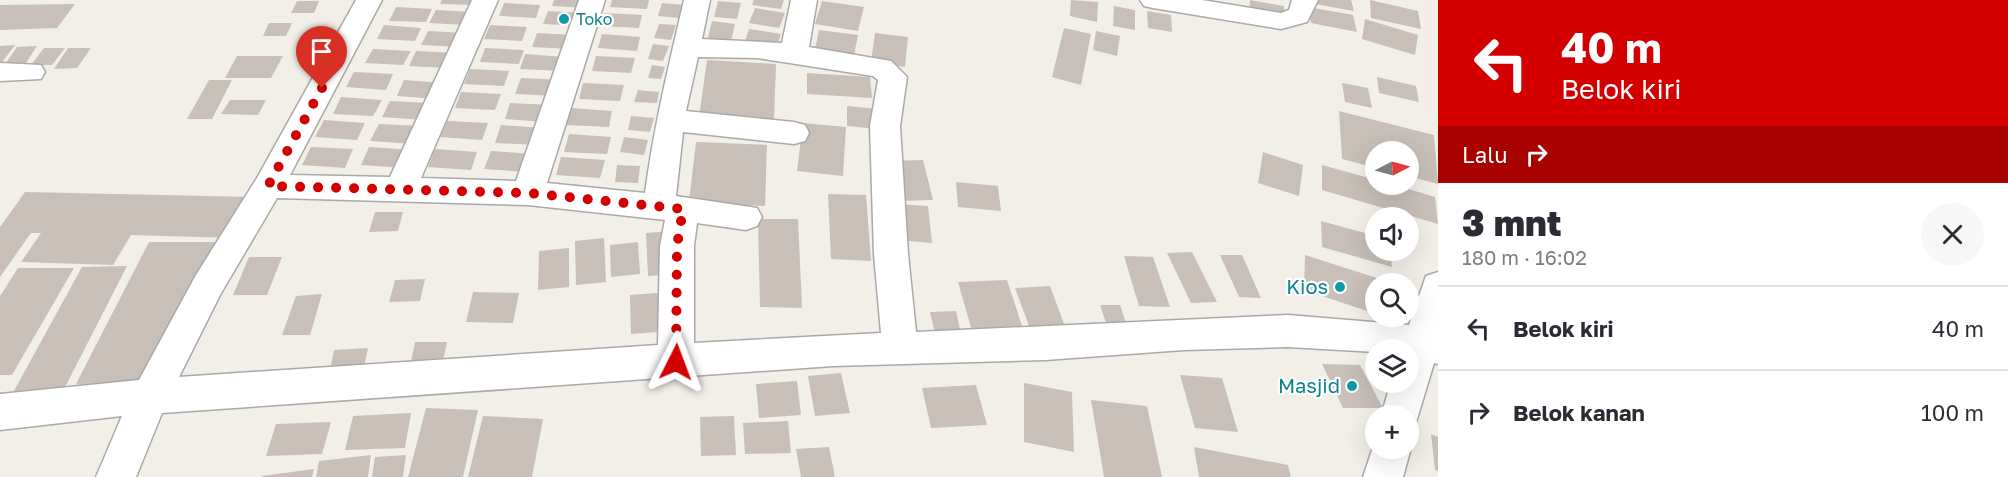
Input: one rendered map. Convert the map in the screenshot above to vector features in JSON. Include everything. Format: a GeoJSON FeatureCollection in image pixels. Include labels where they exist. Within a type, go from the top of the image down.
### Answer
{"type":"FeatureCollection","features":[{"type":"Feature","properties":{"kind":"street"},"geometry":{"type":"LineString","coordinates":[[116,477],[150,396],[208,285],[268,186],[369,0]]}},
{"type":"Feature","properties":{"kind":"street"},"geometry":{"type":"LineString","coordinates":[[401,188],[485,0]]}},
{"type":"Feature","properties":{"kind":"street"},"geometry":{"type":"LineString","coordinates":[[528,193],[592,0]]}},
{"type":"Feature","properties":{"kind":"street"},"geometry":{"type":"LineString","coordinates":[[676,362],[677,246],[671,208],[670,120],[684,48],[698,0]]}},
{"type":"Feature","properties":{"kind":"street"},"geometry":{"type":"LineString","coordinates":[[794,54],[804,0]]}},
{"type":"Feature","properties":{"kind":"street"},"geometry":{"type":"LineString","coordinates":[[1153,0],[1194,3],[1281,21],[1299,19],[1305,0]]}},
{"type":"Feature","properties":{"kind":"street"},"geometry":{"type":"LineString","coordinates":[[684,48],[756,49],[794,54],[881,68],[892,77],[885,126],[891,254],[900,348]]}},
{"type":"Feature","properties":{"kind":"street"},"geometry":{"type":"LineString","coordinates":[[0,72],[31,72]]}},
{"type":"Feature","properties":{"kind":"street"},"geometry":{"type":"LineString","coordinates":[[670,120],[795,133]]}},
{"type":"Feature","properties":{"kind":"street"},"geometry":{"type":"LineString","coordinates":[[268,186],[528,193],[746,217]]}},
{"type":"Feature","properties":{"kind":"street"},"geometry":{"type":"LineString","coordinates":[[1404,405],[1429,345],[1438,286]]}},
{"type":"Feature","properties":{"kind":"street"},"geometry":{"type":"LineString","coordinates":[[0,412],[150,396],[900,348],[1046,344],[1184,334],[1288,331],[1429,345]]}},
{"type":"Feature","properties":{"kind":"street"},"geometry":{"type":"LineString","coordinates":[[1383,477],[1388,459]]}},
{"type":"Feature","properties":{"kind":"building"},"geometry":{"type":"Polygon","coordinates":[[[442,0],[479,0],[477,5],[440,4],[442,0]]]}},
{"type":"Feature","properties":{"kind":"building"},"geometry":{"type":"Polygon","coordinates":[[[554,0],[591,0],[589,8],[552,6],[554,0]]]}},
{"type":"Feature","properties":{"kind":"building"},"geometry":{"type":"Polygon","coordinates":[[[612,0],[649,0],[647,9],[610,7],[612,0]]]}},
{"type":"Feature","properties":{"kind":"building"},"geometry":{"type":"Polygon","coordinates":[[[754,0],[784,0],[781,9],[752,5],[754,0]]]}},
{"type":"Feature","properties":{"kind":"building"},"geometry":{"type":"Polygon","coordinates":[[[1071,0],[1098,2],[1097,22],[1070,16],[1071,0]]]}},
{"type":"Feature","properties":{"kind":"building"},"geometry":{"type":"Polygon","coordinates":[[[1250,0],[1284,6],[1284,20],[1249,12],[1250,0]]]}},
{"type":"Feature","properties":{"kind":"building"},"geometry":{"type":"Polygon","coordinates":[[[1308,0],[1351,0],[1354,11],[1309,3],[1308,0]]]}},
{"type":"Feature","properties":{"kind":"building"},"geometry":{"type":"Polygon","coordinates":[[[1370,0],[1418,11],[1421,29],[1371,18],[1370,0]]]}},
{"type":"Feature","properties":{"kind":"building"},"geometry":{"type":"Polygon","coordinates":[[[297,1],[319,1],[314,13],[291,13],[297,1]]]}},
{"type":"Feature","properties":{"kind":"building"},"geometry":{"type":"Polygon","coordinates":[[[718,1],[741,3],[737,19],[714,17],[718,1]]]}},
{"type":"Feature","properties":{"kind":"building"},"geometry":{"type":"Polygon","coordinates":[[[822,1],[864,7],[858,31],[815,24],[822,1]]]}},
{"type":"Feature","properties":{"kind":"building"},"geometry":{"type":"Polygon","coordinates":[[[504,3],[540,5],[536,18],[499,16],[504,3]]]}},
{"type":"Feature","properties":{"kind":"building"},"geometry":{"type":"Polygon","coordinates":[[[662,3],[684,5],[680,18],[658,16],[662,3]]]}},
{"type":"Feature","properties":{"kind":"building"},"geometry":{"type":"Polygon","coordinates":[[[75,4],[57,28],[0,30],[0,5],[75,4]]]}},
{"type":"Feature","properties":{"kind":"building"},"geometry":{"type":"Polygon","coordinates":[[[1114,6],[1135,10],[1135,30],[1113,26],[1114,6]]]}},
{"type":"Feature","properties":{"kind":"building"},"geometry":{"type":"Polygon","coordinates":[[[396,7],[432,9],[426,22],[389,21],[396,7]]]}},
{"type":"Feature","properties":{"kind":"building"},"geometry":{"type":"Polygon","coordinates":[[[1308,7],[1353,15],[1357,32],[1311,23],[1308,7]]]}},
{"type":"Feature","properties":{"kind":"building"},"geometry":{"type":"Polygon","coordinates":[[[755,8],[785,13],[779,28],[749,23],[755,8]]]}},
{"type":"Feature","properties":{"kind":"building"},"geometry":{"type":"Polygon","coordinates":[[[436,10],[472,12],[466,25],[429,23],[436,10]]]}},
{"type":"Feature","properties":{"kind":"building","name":"Toko"},"geometry":{"type":"Polygon","coordinates":[[[548,11],[585,13],[581,26],[543,24],[548,11]]]}},
{"type":"Feature","properties":{"kind":"building"},"geometry":{"type":"Polygon","coordinates":[[[1147,11],[1171,15],[1172,32],[1148,28],[1147,11]]]}},
{"type":"Feature","properties":{"kind":"building"},"geometry":{"type":"Polygon","coordinates":[[[605,13],[642,15],[639,28],[601,26],[605,13]]]}},
{"type":"Feature","properties":{"kind":"building"},"geometry":{"type":"Polygon","coordinates":[[[1365,19],[1418,35],[1415,55],[1362,39],[1365,19]]]}},
{"type":"Feature","properties":{"kind":"building"},"geometry":{"type":"Polygon","coordinates":[[[712,21],[735,24],[731,41],[708,38],[712,21]]]}},
{"type":"Feature","properties":{"kind":"building"},"geometry":{"type":"Polygon","coordinates":[[[269,23],[292,23],[286,36],[263,36],[269,23]]]}},
{"type":"Feature","properties":{"kind":"building"},"geometry":{"type":"Polygon","coordinates":[[[659,24],[676,25],[671,40],[654,38],[659,24]]]}},
{"type":"Feature","properties":{"kind":"building"},"geometry":{"type":"Polygon","coordinates":[[[384,25],[421,28],[415,41],[377,39],[384,25]]]}},
{"type":"Feature","properties":{"kind":"building"},"geometry":{"type":"Polygon","coordinates":[[[490,25],[527,27],[522,41],[484,39],[490,25]]]}},
{"type":"Feature","properties":{"kind":"building"},"geometry":{"type":"Polygon","coordinates":[[[1064,28],[1091,34],[1081,85],[1052,77],[1064,28]]]}},
{"type":"Feature","properties":{"kind":"building"},"geometry":{"type":"Polygon","coordinates":[[[749,29],[781,34],[776,49],[744,44],[749,29]]]}},
{"type":"Feature","properties":{"kind":"building"},"geometry":{"type":"Polygon","coordinates":[[[819,30],[858,35],[853,60],[814,54],[819,30]]]}},
{"type":"Feature","properties":{"kind":"building"},"geometry":{"type":"Polygon","coordinates":[[[428,31],[465,33],[459,47],[421,45],[428,31]]]}},
{"type":"Feature","properties":{"kind":"building"},"geometry":{"type":"Polygon","coordinates":[[[1096,31],[1120,36],[1117,56],[1093,50],[1096,31]]]}},
{"type":"Feature","properties":{"kind":"building"},"geometry":{"type":"Polygon","coordinates":[[[537,33],[575,35],[571,49],[532,47],[537,33]]]}},
{"type":"Feature","properties":{"kind":"building"},"geometry":{"type":"Polygon","coordinates":[[[875,33],[908,37],[905,67],[871,62],[875,33]]]}},
{"type":"Feature","properties":{"kind":"building"},"geometry":{"type":"Polygon","coordinates":[[[602,34],[640,37],[637,51],[598,48],[602,34]]]}},
{"type":"Feature","properties":{"kind":"building"},"geometry":{"type":"Polygon","coordinates":[[[653,44],[669,46],[663,61],[648,59],[653,44]]]}},
{"type":"Feature","properties":{"kind":"building"},"geometry":{"type":"Polygon","coordinates":[[[15,45],[0,65],[0,46],[15,45]]]}},
{"type":"Feature","properties":{"kind":"building"},"geometry":{"type":"Polygon","coordinates":[[[37,46],[24,66],[3,67],[17,47],[37,46]]]}},
{"type":"Feature","properties":{"kind":"building"},"geometry":{"type":"Polygon","coordinates":[[[44,48],[65,48],[52,65],[31,65],[44,48]]]}},
{"type":"Feature","properties":{"kind":"building"},"geometry":{"type":"Polygon","coordinates":[[[68,48],[91,48],[77,68],[54,69],[68,48]]]}},
{"type":"Feature","properties":{"kind":"building"},"geometry":{"type":"Polygon","coordinates":[[[485,48],[524,50],[519,64],[480,62],[485,48]]]}},
{"type":"Feature","properties":{"kind":"building"},"geometry":{"type":"Polygon","coordinates":[[[373,49],[411,51],[403,65],[365,63],[373,49]]]}},
{"type":"Feature","properties":{"kind":"building"},"geometry":{"type":"Polygon","coordinates":[[[416,51],[454,53],[448,68],[409,66],[416,51]]]}},
{"type":"Feature","properties":{"kind":"building"},"geometry":{"type":"Polygon","coordinates":[[[525,54],[564,57],[560,71],[520,69],[525,54]]]}},
{"type":"Feature","properties":{"kind":"building"},"geometry":{"type":"Polygon","coordinates":[[[237,56],[283,56],[271,78],[225,78],[237,56]]]}},
{"type":"Feature","properties":{"kind":"building"},"geometry":{"type":"Polygon","coordinates":[[[596,56],[635,58],[631,73],[592,71],[596,56]]]}},
{"type":"Feature","properties":{"kind":"building"},"geometry":{"type":"Polygon","coordinates":[[[707,60],[776,64],[774,121],[699,117],[707,60]]]}},
{"type":"Feature","properties":{"kind":"building"},"geometry":{"type":"Polygon","coordinates":[[[652,65],[665,67],[661,79],[648,78],[652,65]]]}},
{"type":"Feature","properties":{"kind":"building"},"geometry":{"type":"Polygon","coordinates":[[[470,69],[509,71],[504,86],[464,84],[470,69]]]}},
{"type":"Feature","properties":{"kind":"building"},"geometry":{"type":"Polygon","coordinates":[[[354,72],[393,74],[386,90],[346,87],[354,72]]]}},
{"type":"Feature","properties":{"kind":"building"},"geometry":{"type":"Polygon","coordinates":[[[807,73],[870,77],[872,98],[807,94],[807,73]]]}},
{"type":"Feature","properties":{"kind":"building"},"geometry":{"type":"Polygon","coordinates":[[[1377,77],[1416,86],[1419,102],[1379,93],[1377,77]]]}},
{"type":"Feature","properties":{"kind":"building"},"geometry":{"type":"Polygon","coordinates":[[[521,78],[561,80],[556,96],[515,94],[521,78]]]}},
{"type":"Feature","properties":{"kind":"building"},"geometry":{"type":"Polygon","coordinates":[[[209,80],[232,80],[212,119],[187,119],[209,80]]]}},
{"type":"Feature","properties":{"kind":"building"},"geometry":{"type":"Polygon","coordinates":[[[404,80],[443,83],[437,99],[397,96],[404,80]]]}},
{"type":"Feature","properties":{"kind":"building"},"geometry":{"type":"Polygon","coordinates":[[[583,83],[624,85],[620,101],[579,99],[583,83]]]}},
{"type":"Feature","properties":{"kind":"building"},"geometry":{"type":"Polygon","coordinates":[[[1342,83],[1368,88],[1372,108],[1345,102],[1342,83]]]}},
{"type":"Feature","properties":{"kind":"building"},"geometry":{"type":"Polygon","coordinates":[[[638,90],[659,92],[657,103],[634,102],[638,90]]]}},
{"type":"Feature","properties":{"kind":"building"},"geometry":{"type":"Polygon","coordinates":[[[461,92],[501,94],[495,110],[455,108],[461,92]]]}},
{"type":"Feature","properties":{"kind":"building"},"geometry":{"type":"Polygon","coordinates":[[[341,97],[382,100],[373,116],[333,114],[341,97]]]}},
{"type":"Feature","properties":{"kind":"building"},"geometry":{"type":"Polygon","coordinates":[[[230,100],[266,100],[258,115],[221,114],[230,100]]]}},
{"type":"Feature","properties":{"kind":"building"},"geometry":{"type":"Polygon","coordinates":[[[390,101],[430,103],[424,120],[382,117],[390,101]]]}},
{"type":"Feature","properties":{"kind":"building"},"geometry":{"type":"Polygon","coordinates":[[[510,103],[551,105],[546,122],[505,119],[510,103]]]}},
{"type":"Feature","properties":{"kind":"building"},"geometry":{"type":"Polygon","coordinates":[[[847,106],[878,109],[878,129],[847,126],[847,106]]]}},
{"type":"Feature","properties":{"kind":"building"},"geometry":{"type":"Polygon","coordinates":[[[571,108],[612,111],[609,127],[566,125],[571,108]]]}},
{"type":"Feature","properties":{"kind":"building"},"geometry":{"type":"Polygon","coordinates":[[[1339,111],[1434,135],[1438,184],[1419,179],[1419,141],[1365,141],[1365,165],[1342,159],[1339,111]]]}},
{"type":"Feature","properties":{"kind":"building"},"geometry":{"type":"Polygon","coordinates":[[[631,116],[654,118],[650,132],[628,130],[631,116]]]}},
{"type":"Feature","properties":{"kind":"building"},"geometry":{"type":"Polygon","coordinates":[[[324,120],[365,123],[357,140],[315,137],[324,120]]]}},
{"type":"Feature","properties":{"kind":"building"},"geometry":{"type":"Polygon","coordinates":[[[447,121],[488,123],[482,140],[440,137],[447,121]]]}},
{"type":"Feature","properties":{"kind":"building"},"geometry":{"type":"Polygon","coordinates":[[[803,123],[846,127],[843,176],[797,171],[803,123]]]}},
{"type":"Feature","properties":{"kind":"building"},"geometry":{"type":"Polygon","coordinates":[[[379,124],[420,126],[413,144],[370,141],[379,124]]]}},
{"type":"Feature","properties":{"kind":"building"},"geometry":{"type":"Polygon","coordinates":[[[501,125],[543,128],[537,145],[495,143],[501,125]]]}},
{"type":"Feature","properties":{"kind":"building"},"geometry":{"type":"Polygon","coordinates":[[[569,134],[611,137],[607,154],[564,152],[569,134]]]}},
{"type":"Feature","properties":{"kind":"building"},"geometry":{"type":"Polygon","coordinates":[[[624,137],[648,140],[644,155],[620,152],[624,137]]]}},
{"type":"Feature","properties":{"kind":"building"},"geometry":{"type":"Polygon","coordinates":[[[696,142],[767,145],[765,206],[689,202],[696,142]]]}},
{"type":"Feature","properties":{"kind":"building"},"geometry":{"type":"Polygon","coordinates":[[[311,147],[353,149],[345,168],[302,165],[311,147]]]}},
{"type":"Feature","properties":{"kind":"building"},"geometry":{"type":"Polygon","coordinates":[[[369,147],[412,150],[404,168],[361,165],[369,147]]]}},
{"type":"Feature","properties":{"kind":"building"},"geometry":{"type":"Polygon","coordinates":[[[435,149],[477,152],[471,170],[428,167],[435,149]]]}},
{"type":"Feature","properties":{"kind":"building"},"geometry":{"type":"Polygon","coordinates":[[[491,151],[533,154],[528,172],[484,169],[491,151]]]}},
{"type":"Feature","properties":{"kind":"building"},"geometry":{"type":"Polygon","coordinates":[[[1263,152],[1303,165],[1299,196],[1258,183],[1263,152]]]}},
{"type":"Feature","properties":{"kind":"building"},"geometry":{"type":"Polygon","coordinates":[[[561,157],[605,160],[600,178],[556,175],[561,157]]]}},
{"type":"Feature","properties":{"kind":"building"},"geometry":{"type":"Polygon","coordinates":[[[923,160],[933,200],[899,201],[890,161],[923,160]]]}},
{"type":"Feature","properties":{"kind":"building"},"geometry":{"type":"Polygon","coordinates":[[[617,165],[640,166],[638,183],[615,182],[617,165]]]}},
{"type":"Feature","properties":{"kind":"building"},"geometry":{"type":"Polygon","coordinates":[[[1322,165],[1365,177],[1365,195],[1419,195],[1419,192],[1435,197],[1438,224],[1419,218],[1419,207],[1380,207],[1322,190],[1322,165]]]}},
{"type":"Feature","properties":{"kind":"building"},"geometry":{"type":"Polygon","coordinates":[[[956,182],[998,186],[1001,211],[958,207],[956,182]]]}},
{"type":"Feature","properties":{"kind":"building"},"geometry":{"type":"Polygon","coordinates":[[[25,192],[252,197],[232,238],[131,235],[113,265],[21,262],[41,233],[31,233],[0,277],[0,227],[25,192]]]}},
{"type":"Feature","properties":{"kind":"building"},"geometry":{"type":"Polygon","coordinates":[[[828,194],[866,195],[871,261],[831,259],[828,194]]]}},
{"type":"Feature","properties":{"kind":"building"},"geometry":{"type":"Polygon","coordinates":[[[895,204],[928,206],[932,243],[897,240],[895,204]]]}},
{"type":"Feature","properties":{"kind":"building"},"geometry":{"type":"Polygon","coordinates":[[[375,212],[403,212],[398,231],[369,232],[375,212]]]}},
{"type":"Feature","properties":{"kind":"building"},"geometry":{"type":"Polygon","coordinates":[[[758,219],[798,219],[802,308],[760,307],[758,219]]]}},
{"type":"Feature","properties":{"kind":"building"},"geometry":{"type":"Polygon","coordinates":[[[1321,221],[1365,233],[1365,259],[1322,247],[1321,221]]]}},
{"type":"Feature","properties":{"kind":"building"},"geometry":{"type":"Polygon","coordinates":[[[673,231],[676,274],[648,276],[646,233],[673,231]]]}},
{"type":"Feature","properties":{"kind":"building"},"geometry":{"type":"Polygon","coordinates":[[[604,238],[606,282],[576,285],[575,241],[604,238]]]}},
{"type":"Feature","properties":{"kind":"building"},"geometry":{"type":"Polygon","coordinates":[[[149,242],[220,242],[155,383],[76,384],[149,242]]]}},
{"type":"Feature","properties":{"kind":"building"},"geometry":{"type":"Polygon","coordinates":[[[638,242],[640,274],[611,277],[610,245],[638,242]]]}},
{"type":"Feature","properties":{"kind":"building"},"geometry":{"type":"Polygon","coordinates":[[[569,248],[569,287],[538,290],[539,251],[569,248]]]}},
{"type":"Feature","properties":{"kind":"building"},"geometry":{"type":"Polygon","coordinates":[[[1192,252],[1217,302],[1191,303],[1167,253],[1192,252]]]}},
{"type":"Feature","properties":{"kind":"building"},"geometry":{"type":"Polygon","coordinates":[[[1220,255],[1242,255],[1261,298],[1239,297],[1220,255]]]}},
{"type":"Feature","properties":{"kind":"building","name":"Kios"},"geometry":{"type":"Polygon","coordinates":[[[1305,255],[1365,274],[1365,310],[1304,290],[1305,255]]]}},
{"type":"Feature","properties":{"kind":"building"},"geometry":{"type":"Polygon","coordinates":[[[1124,256],[1153,257],[1170,307],[1139,306],[1124,256]]]}},
{"type":"Feature","properties":{"kind":"building"},"geometry":{"type":"Polygon","coordinates":[[[249,257],[282,257],[267,295],[233,295],[249,257]]]}},
{"type":"Feature","properties":{"kind":"building"},"geometry":{"type":"Polygon","coordinates":[[[1371,261],[1391,261],[1392,267],[1371,261]]]}},
{"type":"Feature","properties":{"kind":"building"},"geometry":{"type":"Polygon","coordinates":[[[127,266],[60,397],[10,398],[82,267],[127,266]]]}},
{"type":"Feature","properties":{"kind":"building"},"geometry":{"type":"Polygon","coordinates":[[[18,268],[74,268],[12,375],[0,375],[0,296],[18,268]]]}},
{"type":"Feature","properties":{"kind":"building"},"geometry":{"type":"Polygon","coordinates":[[[425,279],[420,301],[389,302],[395,280],[425,279]]]}},
{"type":"Feature","properties":{"kind":"building"},"geometry":{"type":"Polygon","coordinates":[[[1007,280],[1025,335],[974,338],[958,282],[1007,280]]]}},
{"type":"Feature","properties":{"kind":"building"},"geometry":{"type":"Polygon","coordinates":[[[1050,286],[1067,332],[1032,334],[1015,288],[1050,286]]]}},
{"type":"Feature","properties":{"kind":"building"},"geometry":{"type":"Polygon","coordinates":[[[473,292],[519,293],[513,323],[466,322],[473,292]]]}},
{"type":"Feature","properties":{"kind":"building"},"geometry":{"type":"Polygon","coordinates":[[[669,292],[671,331],[631,334],[630,295],[669,292]]]}},
{"type":"Feature","properties":{"kind":"building"},"geometry":{"type":"Polygon","coordinates":[[[322,294],[310,335],[282,335],[296,296],[322,294]]]}},
{"type":"Feature","properties":{"kind":"building"},"geometry":{"type":"Polygon","coordinates":[[[1100,305],[1120,305],[1127,326],[1107,326],[1100,305]]]}},
{"type":"Feature","properties":{"kind":"building"},"geometry":{"type":"Polygon","coordinates":[[[956,311],[962,338],[936,338],[930,312],[956,311]]]}},
{"type":"Feature","properties":{"kind":"building"},"geometry":{"type":"Polygon","coordinates":[[[415,342],[447,342],[442,366],[410,367],[415,342]]]}},
{"type":"Feature","properties":{"kind":"building"},"geometry":{"type":"Polygon","coordinates":[[[368,348],[362,377],[328,380],[334,350],[368,348]]]}},
{"type":"Feature","properties":{"kind":"building","name":"Masjid"},"geometry":{"type":"Polygon","coordinates":[[[1322,364],[1360,365],[1365,374],[1365,393],[1375,393],[1381,405],[1343,408],[1322,364]]]}},
{"type":"Feature","properties":{"kind":"building"},"geometry":{"type":"Polygon","coordinates":[[[841,373],[850,413],[815,416],[808,376],[841,373]]]}},
{"type":"Feature","properties":{"kind":"building"},"geometry":{"type":"Polygon","coordinates":[[[1180,375],[1222,378],[1238,432],[1195,428],[1180,375]]]}},
{"type":"Feature","properties":{"kind":"building"},"geometry":{"type":"Polygon","coordinates":[[[797,381],[801,415],[759,418],[756,384],[797,381]]]}},
{"type":"Feature","properties":{"kind":"building"},"geometry":{"type":"Polygon","coordinates":[[[1024,383],[1072,392],[1074,452],[1024,442],[1024,383]]]}},
{"type":"Feature","properties":{"kind":"building"},"geometry":{"type":"Polygon","coordinates":[[[976,385],[987,425],[931,428],[922,388],[976,385]]]}},
{"type":"Feature","properties":{"kind":"building"},"geometry":{"type":"Polygon","coordinates":[[[1091,400],[1147,406],[1162,477],[1104,477],[1091,400]]]}},
{"type":"Feature","properties":{"kind":"building"},"geometry":{"type":"Polygon","coordinates":[[[426,408],[478,410],[463,477],[408,477],[426,408]]]}},
{"type":"Feature","properties":{"kind":"building"},"geometry":{"type":"Polygon","coordinates":[[[411,413],[405,448],[345,450],[353,416],[411,413]]]}},
{"type":"Feature","properties":{"kind":"building"},"geometry":{"type":"Polygon","coordinates":[[[483,416],[543,419],[532,477],[468,477],[483,416]]]}},
{"type":"Feature","properties":{"kind":"building"},"geometry":{"type":"Polygon","coordinates":[[[734,416],[736,455],[701,456],[700,417],[734,416]]]}},
{"type":"Feature","properties":{"kind":"building"},"geometry":{"type":"Polygon","coordinates":[[[788,421],[791,453],[745,454],[743,423],[788,421]]]}},
{"type":"Feature","properties":{"kind":"building"},"geometry":{"type":"Polygon","coordinates":[[[331,422],[322,454],[266,456],[276,424],[331,422]]]}},
{"type":"Feature","properties":{"kind":"building"},"geometry":{"type":"Polygon","coordinates":[[[1431,434],[1438,437],[1438,471],[1435,470],[1431,434]]]}},
{"type":"Feature","properties":{"kind":"building"},"geometry":{"type":"Polygon","coordinates":[[[829,447],[835,477],[801,477],[796,449],[829,447]]]}},
{"type":"Feature","properties":{"kind":"building"},"geometry":{"type":"Polygon","coordinates":[[[1194,447],[1288,465],[1291,477],[1199,477],[1194,447]]]}},
{"type":"Feature","properties":{"kind":"building"},"geometry":{"type":"Polygon","coordinates":[[[371,455],[368,477],[316,477],[319,461],[371,455]]]}},
{"type":"Feature","properties":{"kind":"building"},"geometry":{"type":"Polygon","coordinates":[[[406,455],[403,477],[372,477],[375,457],[406,455]]]}},
{"type":"Feature","properties":{"kind":"building"},"geometry":{"type":"Polygon","coordinates":[[[314,469],[312,477],[262,477],[262,476],[314,469]]]}},
{"type":"Feature","properties":{"kind":"place","name":"Toko"},"geometry":{"type":"Point","coordinates":[564,19]}},
{"type":"Feature","properties":{"kind":"place","name":"Kios"},"geometry":{"type":"Point","coordinates":[1340,287]}},
{"type":"Feature","properties":{"kind":"place","name":"Masjid"},"geometry":{"type":"Point","coordinates":[1352,386]}},
{"type":"Feature","properties":{"kind":"route"},"geometry":{"type":"LineString","coordinates":[[322,88],[268,186],[528,193],[683,209],[677,246],[676,362]]}}]}
